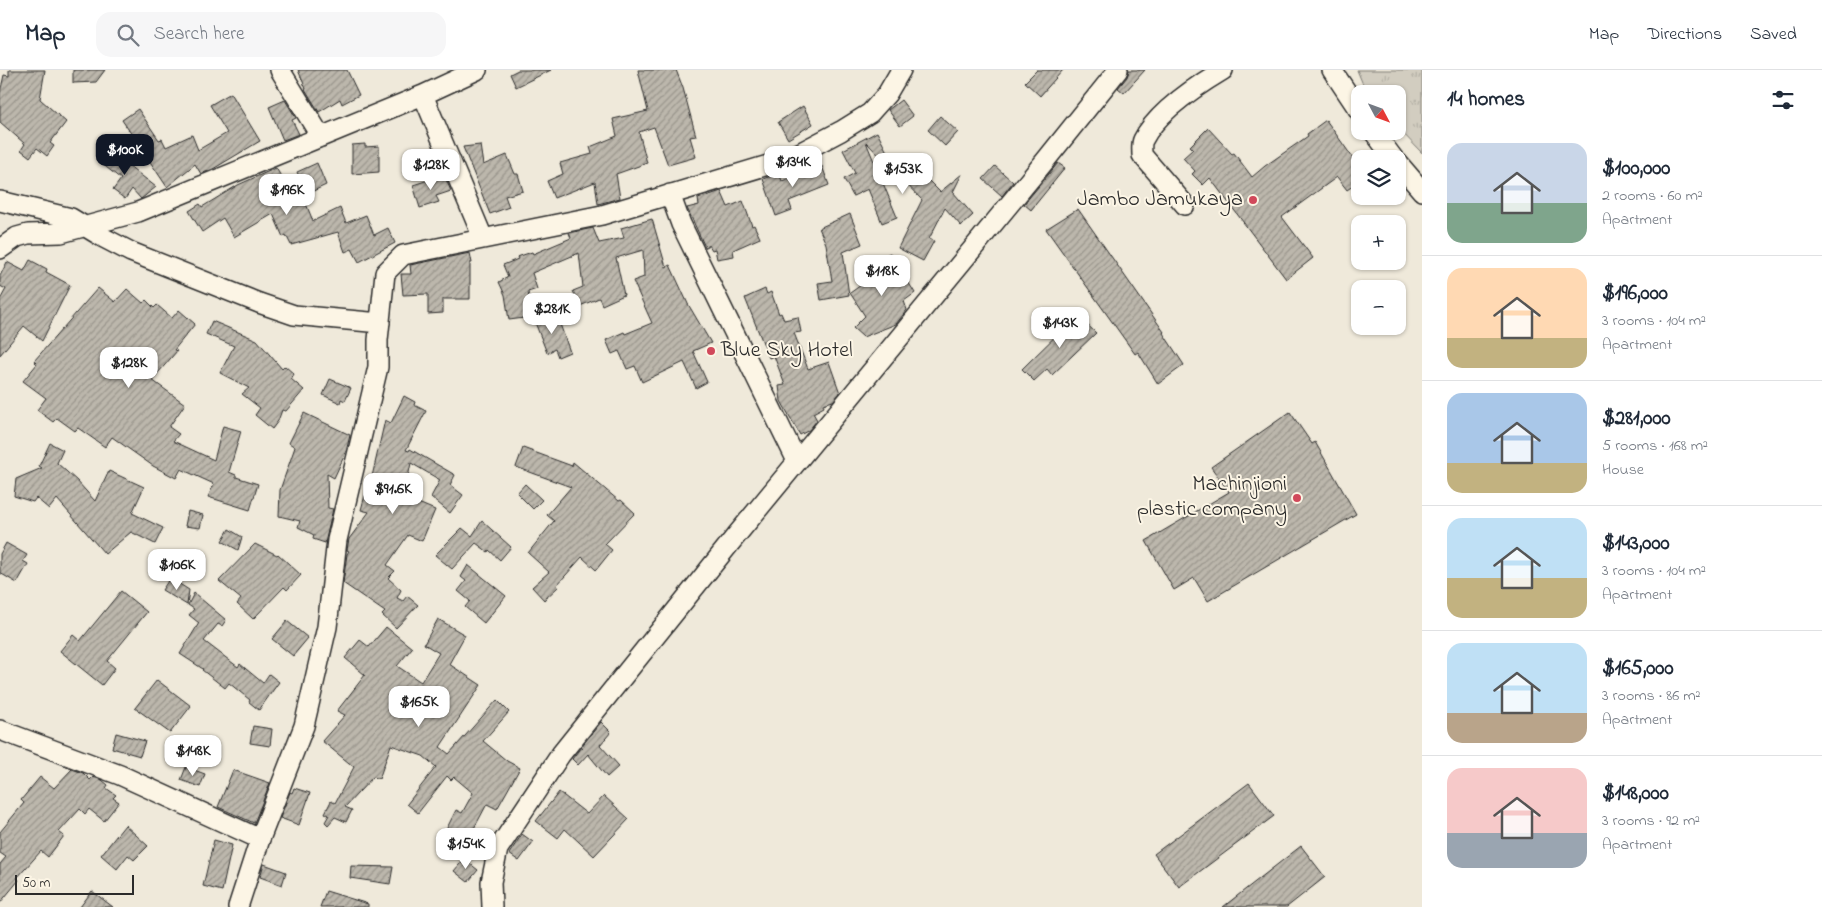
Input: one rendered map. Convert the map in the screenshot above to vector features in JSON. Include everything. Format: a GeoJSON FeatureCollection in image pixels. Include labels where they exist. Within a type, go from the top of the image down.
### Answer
{"type":"FeatureCollection","features":[{"type":"Feature","properties":{"kind":"street"},"geometry":{"type":"LineString","coordinates":[[280,70],[321,137]]}},
{"type":"Feature","properties":{"kind":"street"},"geometry":{"type":"LineString","coordinates":[[0,249],[17,237],[28,234],[61,232],[138,212],[423,95],[477,70]]}},
{"type":"Feature","properties":{"kind":"street"},"geometry":{"type":"LineString","coordinates":[[238,907],[260,839],[304,726],[327,628],[337,540],[378,367],[385,273],[403,255],[602,215],[788,159],[841,131],[870,113],[887,94],[901,70]]}},
{"type":"Feature","properties":{"kind":"street"},"geometry":{"type":"LineString","coordinates":[[492,907],[491,882],[498,849],[560,754],[1118,70]]}},
{"type":"Feature","properties":{"kind":"street"},"geometry":{"type":"LineString","coordinates":[[1185,205],[1142,155],[1142,141],[1153,125],[1178,102],[1222,70]]}},
{"type":"Feature","properties":{"kind":"street"},"geometry":{"type":"LineString","coordinates":[[1332,70],[1351,98]]}},
{"type":"Feature","properties":{"kind":"street"},"geometry":{"type":"LineString","coordinates":[[423,95],[483,238]]}},
{"type":"Feature","properties":{"kind":"street"},"geometry":{"type":"LineString","coordinates":[[1406,172],[1422,191]]}},
{"type":"Feature","properties":{"kind":"street"},"geometry":{"type":"LineString","coordinates":[[670,194],[681,224],[798,461]]}},
{"type":"Feature","properties":{"kind":"street"},"geometry":{"type":"LineString","coordinates":[[0,201],[71,218],[131,252],[294,315],[380,322]]}},
{"type":"Feature","properties":{"kind":"street"},"geometry":{"type":"LineString","coordinates":[[0,730],[120,775],[260,839]]}},
{"type":"Feature","properties":{"kind":"green space"},"geometry":{"type":"Polygon","coordinates":[[[1357,70],[1422,70],[1422,153],[1406,136],[1406,85],[1363,85],[1357,70]]]}},
{"type":"Feature","properties":{"kind":"building"},"geometry":{"type":"Polygon","coordinates":[[[9,70],[45,70],[40,99],[66,122],[50,143],[54,146],[47,156],[37,148],[30,157],[21,150],[25,144],[0,122],[0,93],[4,75],[9,76],[9,70]]]}},
{"type":"Feature","properties":{"kind":"building"},"geometry":{"type":"Polygon","coordinates":[[[73,70],[105,70],[96,82],[73,83],[73,70]]]}},
{"type":"Feature","properties":{"kind":"building"},"geometry":{"type":"Polygon","coordinates":[[[298,70],[347,70],[359,95],[342,104],[340,99],[319,112],[305,89],[298,70]]]}},
{"type":"Feature","properties":{"kind":"building"},"geometry":{"type":"Polygon","coordinates":[[[518,70],[551,70],[516,87],[510,74],[518,70]]]}},
{"type":"Feature","properties":{"kind":"building"},"geometry":{"type":"Polygon","coordinates":[[[638,70],[676,70],[696,136],[690,137],[696,157],[668,165],[654,127],[639,132],[647,163],[616,174],[620,198],[598,204],[595,182],[554,198],[547,181],[563,174],[560,163],[592,154],[590,147],[617,136],[613,119],[648,111],[638,70]]]}},
{"type":"Feature","properties":{"kind":"building"},"geometry":{"type":"Polygon","coordinates":[[[1037,70],[1063,70],[1040,96],[1025,82],[1037,70]]]}},
{"type":"Feature","properties":{"kind":"building"},"geometry":{"type":"Polygon","coordinates":[[[1129,70],[1145,70],[1124,93],[1118,88],[1127,77],[1129,70]]]}},
{"type":"Feature","properties":{"kind":"building"},"geometry":{"type":"Polygon","coordinates":[[[231,93],[260,141],[201,174],[195,164],[167,187],[122,120],[138,109],[159,140],[162,139],[166,147],[192,135],[198,150],[227,133],[210,105],[231,93]]]}},
{"type":"Feature","properties":{"kind":"building"},"geometry":{"type":"Polygon","coordinates":[[[285,100],[296,118],[292,120],[299,134],[283,140],[269,107],[285,100]]]}},
{"type":"Feature","properties":{"kind":"building"},"geometry":{"type":"Polygon","coordinates":[[[901,100],[913,116],[900,126],[888,110],[901,100]]]}},
{"type":"Feature","properties":{"kind":"building"},"geometry":{"type":"Polygon","coordinates":[[[803,106],[813,124],[788,139],[778,122],[803,106]]]}},
{"type":"Feature","properties":{"kind":"building"},"geometry":{"type":"Polygon","coordinates":[[[940,116],[958,132],[945,146],[928,130],[940,116]]]}},
{"type":"Feature","properties":{"kind":"building"},"geometry":{"type":"Polygon","coordinates":[[[1326,120],[1351,155],[1351,187],[1347,190],[1337,177],[1282,217],[1313,258],[1286,279],[1210,178],[1203,185],[1192,174],[1195,171],[1183,158],[1193,149],[1190,146],[1208,128],[1232,154],[1234,153],[1252,177],[1308,136],[1307,134],[1326,120]]]}},
{"type":"Feature","properties":{"kind":"building"},"geometry":{"type":"Polygon","coordinates":[[[877,132],[890,158],[897,154],[910,181],[920,172],[940,192],[962,174],[953,192],[973,215],[961,226],[945,208],[929,239],[934,241],[923,261],[898,248],[922,200],[866,142],[897,217],[882,223],[868,189],[853,196],[844,179],[855,173],[843,150],[877,132]]]}},
{"type":"Feature","properties":{"kind":"building"},"geometry":{"type":"Polygon","coordinates":[[[365,144],[365,147],[379,146],[379,172],[352,174],[352,145],[365,144]]]}},
{"type":"Feature","properties":{"kind":"building"},"geometry":{"type":"Polygon","coordinates":[[[480,145],[483,165],[507,155],[515,174],[518,174],[523,191],[505,196],[509,207],[490,214],[463,147],[480,145]]]}},
{"type":"Feature","properties":{"kind":"building"},"geometry":{"type":"Polygon","coordinates":[[[105,147],[156,187],[141,199],[132,189],[125,199],[113,190],[121,179],[96,159],[105,147]]]}},
{"type":"Feature","properties":{"kind":"building"},"geometry":{"type":"Polygon","coordinates":[[[317,163],[326,185],[307,194],[297,172],[317,163]]]}},
{"type":"Feature","properties":{"kind":"building"},"geometry":{"type":"Polygon","coordinates":[[[1058,163],[1065,168],[1031,210],[1024,204],[1058,163]]]}},
{"type":"Feature","properties":{"kind":"building"},"geometry":{"type":"Polygon","coordinates":[[[822,166],[829,185],[789,201],[792,210],[776,216],[763,179],[779,173],[782,181],[822,166]]]}},
{"type":"Feature","properties":{"kind":"building"},"geometry":{"type":"Polygon","coordinates":[[[995,166],[1013,182],[1002,196],[983,179],[995,166]]]}},
{"type":"Feature","properties":{"kind":"building"},"geometry":{"type":"Polygon","coordinates":[[[276,168],[294,198],[302,194],[313,221],[340,208],[346,223],[366,215],[374,235],[388,228],[395,243],[359,262],[352,249],[345,252],[338,232],[291,245],[286,235],[283,237],[273,214],[234,237],[223,218],[202,232],[189,211],[200,204],[202,207],[238,185],[276,168]]]}},
{"type":"Feature","properties":{"kind":"building"},"geometry":{"type":"Polygon","coordinates":[[[444,175],[451,191],[436,196],[439,202],[420,208],[413,185],[444,175]]]}},
{"type":"Feature","properties":{"kind":"building"},"geometry":{"type":"Polygon","coordinates":[[[721,191],[728,207],[743,201],[752,226],[754,225],[760,238],[733,250],[734,256],[717,259],[715,249],[712,250],[709,245],[705,247],[687,208],[699,205],[698,199],[721,191]]]}},
{"type":"Feature","properties":{"kind":"building"},"geometry":{"type":"Polygon","coordinates":[[[1078,209],[1164,332],[1184,365],[1158,384],[1138,352],[1135,354],[1046,229],[1078,209]]]}},
{"type":"Feature","properties":{"kind":"building"},"geometry":{"type":"Polygon","coordinates":[[[850,214],[862,244],[843,252],[849,295],[821,300],[818,283],[832,281],[826,244],[819,228],[850,214]]]}},
{"type":"Feature","properties":{"kind":"building"},"geometry":{"type":"Polygon","coordinates":[[[652,219],[666,267],[670,265],[688,304],[711,343],[693,351],[707,382],[696,388],[684,362],[642,382],[635,366],[627,369],[619,351],[612,354],[606,340],[652,323],[633,281],[644,277],[643,250],[616,258],[624,295],[602,305],[599,298],[580,306],[573,291],[583,287],[579,253],[532,273],[537,289],[528,292],[532,317],[509,320],[505,295],[499,282],[508,277],[503,265],[518,259],[517,257],[532,252],[533,254],[571,238],[569,233],[593,228],[599,243],[624,238],[621,228],[652,219]]]}},
{"type":"Feature","properties":{"kind":"building"},"geometry":{"type":"Polygon","coordinates":[[[470,253],[472,263],[470,263],[470,299],[443,299],[443,313],[428,314],[428,294],[403,295],[401,274],[411,274],[410,265],[470,253]]]}},
{"type":"Feature","properties":{"kind":"building"},"geometry":{"type":"Polygon","coordinates":[[[890,253],[915,293],[904,301],[907,310],[896,324],[863,337],[853,328],[865,316],[850,293],[879,272],[874,261],[890,253]]]}},
{"type":"Feature","properties":{"kind":"building"},"geometry":{"type":"Polygon","coordinates":[[[30,260],[47,269],[46,272],[70,285],[42,341],[24,326],[0,355],[0,300],[6,289],[0,286],[0,276],[7,262],[24,271],[30,260]]]}},
{"type":"Feature","properties":{"kind":"building"},"geometry":{"type":"Polygon","coordinates":[[[98,288],[115,302],[127,289],[143,303],[146,300],[154,308],[157,305],[172,318],[179,310],[195,324],[174,350],[177,351],[152,380],[185,404],[169,427],[179,434],[173,441],[214,460],[223,426],[241,431],[229,472],[236,475],[236,477],[258,484],[250,510],[208,497],[214,484],[181,469],[176,478],[153,466],[112,437],[105,447],[78,428],[75,431],[57,418],[53,422],[37,410],[46,398],[23,381],[37,364],[34,361],[98,288]]]}},
{"type":"Feature","properties":{"kind":"building"},"geometry":{"type":"Polygon","coordinates":[[[765,289],[767,294],[771,292],[779,314],[781,313],[784,320],[798,317],[801,332],[794,333],[808,369],[829,362],[840,393],[833,401],[823,404],[824,407],[813,413],[817,420],[809,430],[800,435],[781,401],[779,386],[785,385],[774,356],[769,358],[745,298],[765,289]]]}},
{"type":"Feature","properties":{"kind":"building"},"geometry":{"type":"Polygon","coordinates":[[[553,314],[555,326],[560,324],[570,352],[558,357],[555,349],[547,353],[536,325],[535,317],[553,314]]]}},
{"type":"Feature","properties":{"kind":"building"},"geometry":{"type":"Polygon","coordinates":[[[1077,315],[1096,333],[1052,375],[1047,369],[1034,381],[1022,369],[1077,315]]]}},
{"type":"Feature","properties":{"kind":"building"},"geometry":{"type":"Polygon","coordinates":[[[212,321],[257,340],[282,369],[285,366],[294,374],[291,379],[304,390],[286,411],[282,410],[278,421],[272,429],[255,415],[260,408],[242,394],[249,388],[220,373],[234,346],[206,334],[212,321]]]}},
{"type":"Feature","properties":{"kind":"building"},"geometry":{"type":"Polygon","coordinates":[[[330,379],[351,388],[345,401],[341,399],[340,403],[323,395],[330,379]]]}},
{"type":"Feature","properties":{"kind":"building"},"geometry":{"type":"Polygon","coordinates":[[[404,396],[415,402],[414,405],[426,411],[406,450],[409,451],[410,449],[455,475],[450,485],[463,495],[450,513],[431,497],[440,480],[411,463],[404,497],[435,510],[422,541],[408,535],[387,565],[395,571],[388,578],[401,590],[397,598],[403,601],[407,596],[418,605],[396,628],[382,615],[385,612],[343,583],[349,551],[347,550],[349,539],[369,512],[361,510],[369,480],[371,481],[385,420],[391,423],[404,396]]]}},
{"type":"Feature","properties":{"kind":"building"},"geometry":{"type":"Polygon","coordinates":[[[1290,412],[1312,444],[1315,442],[1356,514],[1208,601],[1194,578],[1174,590],[1146,541],[1229,492],[1211,467],[1290,412]]]}},
{"type":"Feature","properties":{"kind":"building"},"geometry":{"type":"Polygon","coordinates":[[[304,413],[350,435],[346,452],[334,478],[327,474],[328,508],[333,509],[325,543],[313,539],[314,535],[298,527],[300,521],[279,516],[280,490],[295,447],[289,443],[304,413]]]}},
{"type":"Feature","properties":{"kind":"building"},"geometry":{"type":"Polygon","coordinates":[[[50,443],[63,450],[57,463],[95,501],[109,471],[144,487],[132,513],[163,528],[155,544],[131,532],[105,554],[57,499],[49,509],[36,498],[33,502],[14,496],[16,479],[42,468],[39,466],[50,443]]]}},
{"type":"Feature","properties":{"kind":"building"},"geometry":{"type":"Polygon","coordinates":[[[523,448],[572,466],[573,462],[635,513],[605,544],[612,550],[596,570],[582,557],[557,585],[558,587],[544,600],[532,587],[549,572],[528,553],[554,521],[547,515],[571,487],[516,467],[523,448]]]}},
{"type":"Feature","properties":{"kind":"building"},"geometry":{"type":"Polygon","coordinates":[[[525,484],[542,500],[533,509],[517,493],[525,484]]]}},
{"type":"Feature","properties":{"kind":"building"},"geometry":{"type":"Polygon","coordinates":[[[188,511],[203,515],[200,528],[185,526],[188,511]]]}},
{"type":"Feature","properties":{"kind":"building"},"geometry":{"type":"Polygon","coordinates":[[[482,521],[511,547],[500,560],[489,550],[488,552],[476,543],[452,569],[435,555],[462,528],[472,536],[482,521]]]}},
{"type":"Feature","properties":{"kind":"building"},"geometry":{"type":"Polygon","coordinates":[[[229,529],[242,537],[238,550],[222,541],[229,529]]]}},
{"type":"Feature","properties":{"kind":"building"},"geometry":{"type":"Polygon","coordinates":[[[6,543],[27,555],[23,561],[28,564],[17,583],[0,573],[0,554],[6,543]]]}},
{"type":"Feature","properties":{"kind":"building"},"geometry":{"type":"Polygon","coordinates":[[[255,544],[278,554],[301,575],[287,590],[284,587],[253,619],[237,604],[241,599],[219,581],[255,544]]]}},
{"type":"Feature","properties":{"kind":"building"},"geometry":{"type":"Polygon","coordinates":[[[468,565],[506,596],[484,623],[465,607],[470,601],[458,591],[466,581],[461,577],[468,565]]]}},
{"type":"Feature","properties":{"kind":"building"},"geometry":{"type":"Polygon","coordinates":[[[170,578],[189,590],[187,605],[162,590],[170,578]]]}},
{"type":"Feature","properties":{"kind":"building"},"geometry":{"type":"Polygon","coordinates":[[[121,591],[147,612],[107,661],[115,668],[102,685],[60,651],[73,635],[80,641],[121,591]]]}},
{"type":"Feature","properties":{"kind":"building"},"geometry":{"type":"Polygon","coordinates":[[[194,593],[226,620],[222,626],[218,624],[204,641],[238,667],[240,664],[263,683],[269,674],[279,682],[259,710],[229,683],[225,688],[203,669],[180,654],[199,623],[189,615],[194,609],[188,605],[194,593]]]}},
{"type":"Feature","properties":{"kind":"building"},"geometry":{"type":"Polygon","coordinates":[[[438,619],[465,635],[449,664],[481,685],[440,747],[449,754],[497,700],[509,712],[483,741],[507,761],[520,768],[497,809],[487,804],[462,851],[441,840],[456,810],[462,813],[473,793],[454,777],[451,780],[447,776],[418,813],[407,804],[436,767],[423,756],[391,745],[379,779],[373,777],[345,807],[352,810],[346,822],[335,817],[328,825],[325,822],[329,815],[325,813],[331,801],[335,803],[354,767],[322,741],[345,715],[337,711],[365,675],[345,658],[360,640],[369,647],[386,627],[412,648],[397,666],[421,682],[439,653],[424,644],[438,619]]]}},
{"type":"Feature","properties":{"kind":"building"},"geometry":{"type":"Polygon","coordinates":[[[287,621],[308,638],[293,656],[272,639],[287,621]]]}},
{"type":"Feature","properties":{"kind":"building"},"geometry":{"type":"Polygon","coordinates":[[[157,680],[191,706],[170,733],[135,708],[157,680]]]}},
{"type":"Feature","properties":{"kind":"building"},"geometry":{"type":"Polygon","coordinates":[[[601,722],[611,732],[600,745],[619,766],[607,777],[588,754],[578,765],[572,759],[601,722]]]}},
{"type":"Feature","properties":{"kind":"building"},"geometry":{"type":"Polygon","coordinates":[[[253,726],[272,729],[270,746],[250,743],[253,726]]]}},
{"type":"Feature","properties":{"kind":"building"},"geometry":{"type":"Polygon","coordinates":[[[116,733],[145,741],[140,756],[112,748],[116,733]]]}},
{"type":"Feature","properties":{"kind":"building"},"geometry":{"type":"Polygon","coordinates":[[[186,767],[205,774],[200,787],[181,780],[186,767]]]}},
{"type":"Feature","properties":{"kind":"building"},"geometry":{"type":"Polygon","coordinates":[[[72,769],[83,773],[90,780],[93,777],[102,780],[108,785],[106,788],[116,795],[113,798],[119,802],[104,821],[89,809],[85,814],[80,809],[59,832],[64,836],[48,857],[41,851],[17,878],[19,880],[0,903],[0,864],[6,857],[0,853],[0,832],[24,803],[21,800],[40,777],[54,788],[72,769]]]}},
{"type":"Feature","properties":{"kind":"building"},"geometry":{"type":"Polygon","coordinates":[[[233,770],[270,783],[254,823],[218,807],[233,770]]]}},
{"type":"Feature","properties":{"kind":"building"},"geometry":{"type":"Polygon","coordinates":[[[1249,783],[1274,816],[1179,887],[1154,854],[1249,783]]]}},
{"type":"Feature","properties":{"kind":"building"},"geometry":{"type":"Polygon","coordinates":[[[294,788],[310,793],[299,825],[280,818],[290,792],[292,793],[294,788]]]}},
{"type":"Feature","properties":{"kind":"building"},"geometry":{"type":"Polygon","coordinates":[[[559,792],[587,814],[604,796],[629,819],[594,856],[565,829],[558,838],[536,821],[559,792]]]}},
{"type":"Feature","properties":{"kind":"building"},"geometry":{"type":"Polygon","coordinates":[[[125,825],[148,846],[134,860],[128,855],[117,869],[101,855],[125,825]]]}},
{"type":"Feature","properties":{"kind":"building"},"geometry":{"type":"Polygon","coordinates":[[[522,834],[533,842],[519,861],[509,854],[522,834]]]}},
{"type":"Feature","properties":{"kind":"building"},"geometry":{"type":"Polygon","coordinates":[[[214,840],[232,845],[222,891],[203,886],[214,840]]]}},
{"type":"Feature","properties":{"kind":"building"},"geometry":{"type":"Polygon","coordinates":[[[1301,846],[1325,877],[1287,907],[1223,907],[1301,846]]]}},
{"type":"Feature","properties":{"kind":"building"},"geometry":{"type":"Polygon","coordinates":[[[464,859],[478,870],[468,882],[454,871],[464,859]]]}},
{"type":"Feature","properties":{"kind":"building"},"geometry":{"type":"Polygon","coordinates":[[[264,864],[286,872],[282,885],[260,877],[264,864]]]}},
{"type":"Feature","properties":{"kind":"building"},"geometry":{"type":"Polygon","coordinates":[[[351,866],[393,867],[390,884],[350,878],[351,866]]]}},
{"type":"Feature","properties":{"kind":"building"},"geometry":{"type":"Polygon","coordinates":[[[92,891],[113,907],[80,907],[92,891]]]}},
{"type":"Feature","properties":{"kind":"building"},"geometry":{"type":"Polygon","coordinates":[[[326,891],[368,904],[368,907],[320,907],[326,891]]]}},
{"type":"Feature","properties":{"kind":"place","name":"Jambo Jamukaya"},"geometry":{"type":"Point","coordinates":[1253,200]}},
{"type":"Feature","properties":{"kind":"place","name":"Blue Sky Hotel"},"geometry":{"type":"Point","coordinates":[711,351]}},
{"type":"Feature","properties":{"kind":"place","name":"Machinjioni plastic company"},"geometry":{"type":"Point","coordinates":[1297,498]}}]}
